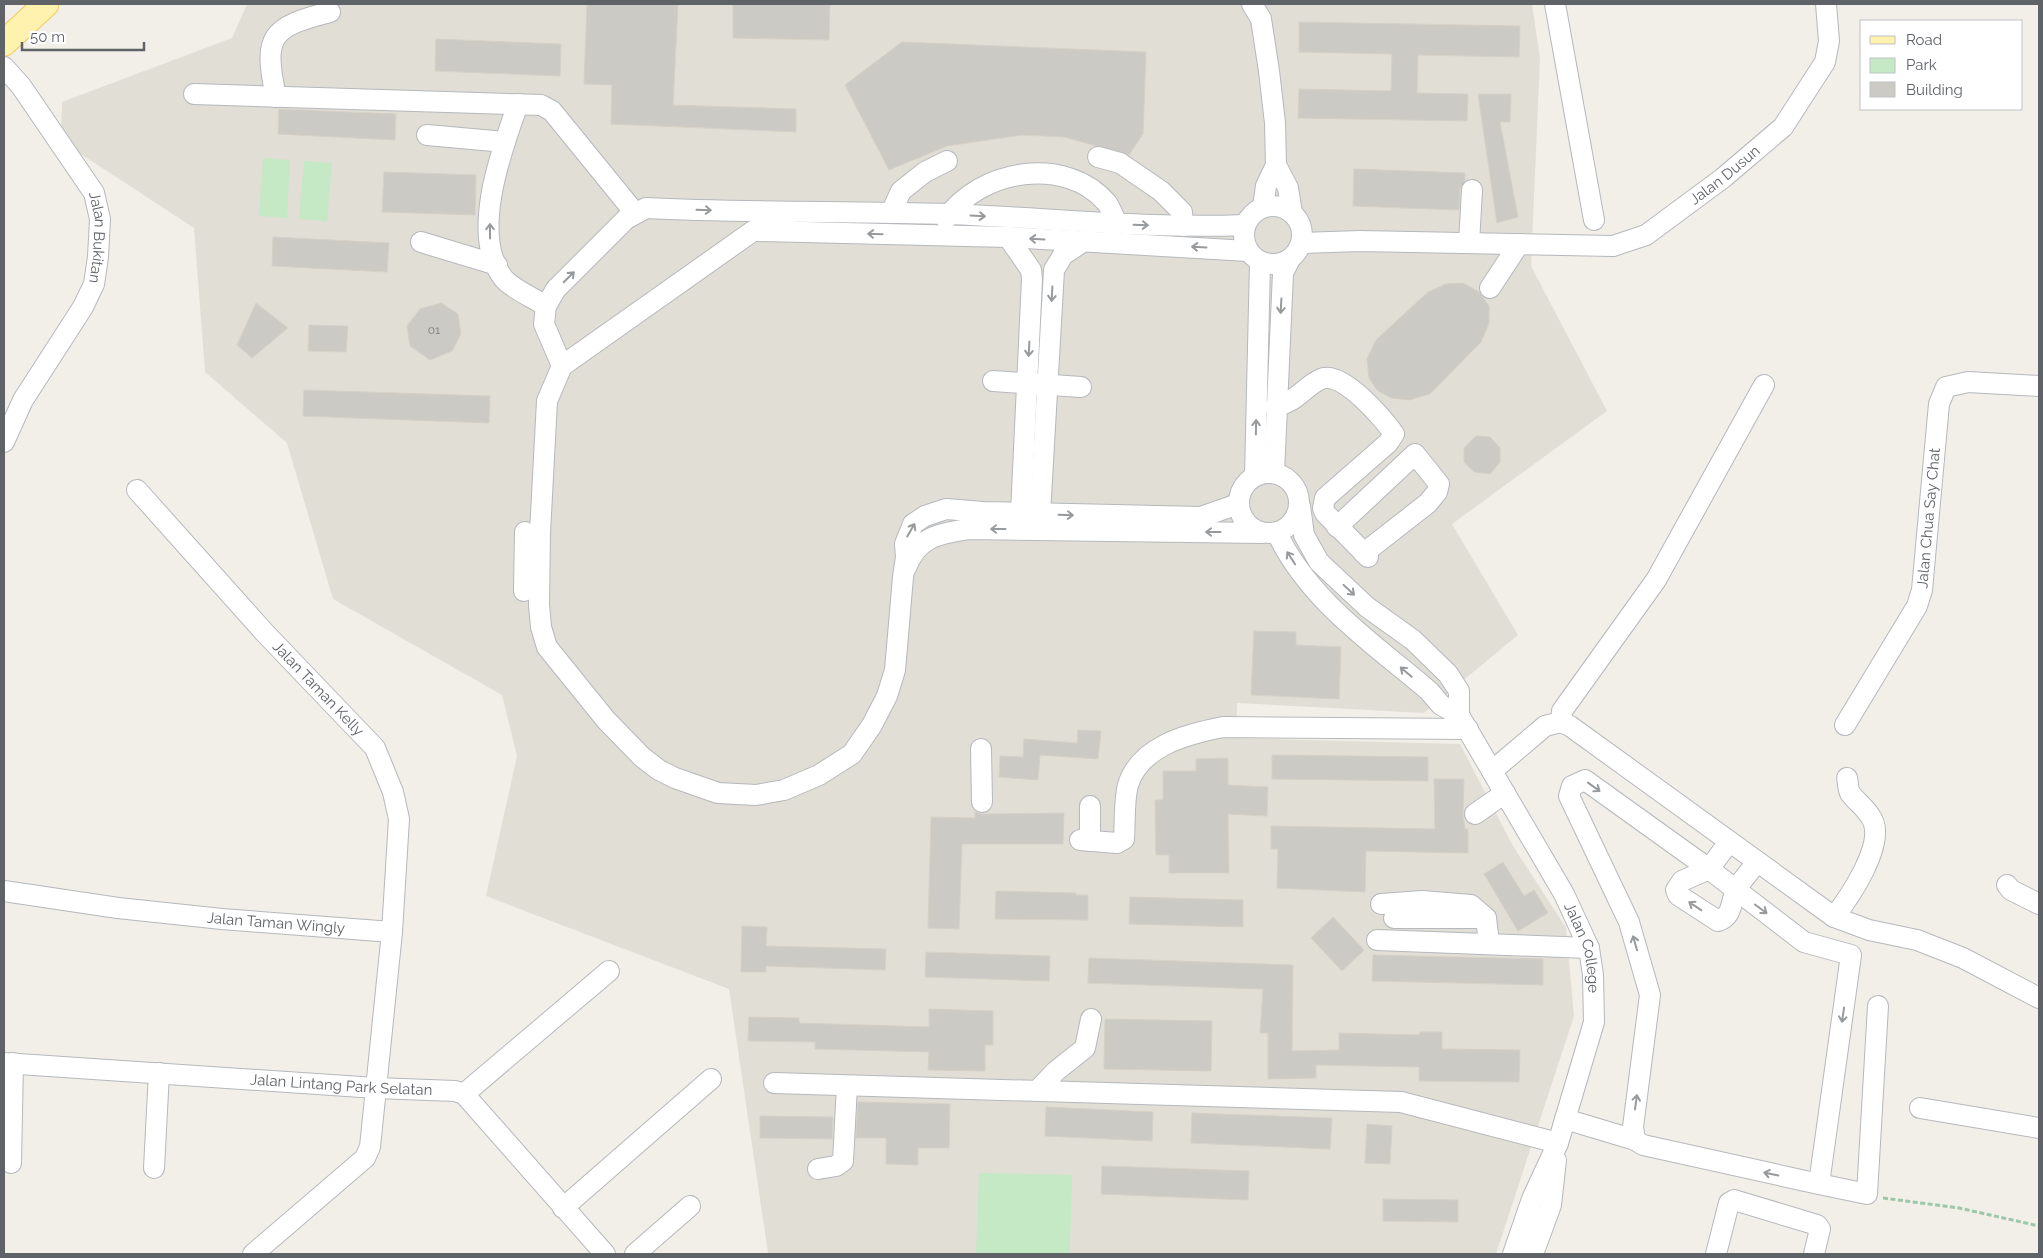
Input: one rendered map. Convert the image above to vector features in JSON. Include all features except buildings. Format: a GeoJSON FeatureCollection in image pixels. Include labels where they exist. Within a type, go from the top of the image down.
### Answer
{"type":"FeatureCollection","features":[{"type":"Feature","properties":{"kind":"main road"},"geometry":{"type":"LineString","coordinates":[[4,43],[46,4]]}},
{"type":"Feature","properties":{"kind":"street"},"geometry":{"type":"LineString","coordinates":[[1252,4],[1261,20],[1270,71],[1275,123],[1276,165],[1288,188],[1296,217],[1302,228],[1302,243],[1290,259],[1283,273],[1275,407],[1265,475]]}},
{"type":"Feature","properties":{"kind":"street"},"geometry":{"type":"LineString","coordinates":[[1555,4],[1594,220]]}},
{"type":"Feature","properties":{"kind":"street","name":"Jalan Dusun"},"geometry":{"type":"LineString","coordinates":[[1360,242],[1613,246],[1636,240],[1723,178],[1783,127],[1825,62],[1830,42],[1826,4]]}},
{"type":"Feature","properties":{"kind":"street"},"geometry":{"type":"LineString","coordinates":[[276,97],[269,67],[270,49],[276,38],[285,27],[298,21],[330,12]]}},
{"type":"Feature","properties":{"kind":"street","name":"Jalan Bukitan"},"geometry":{"type":"LineString","coordinates":[[4,67],[21,86],[94,193],[100,220],[94,284],[83,307],[23,400],[4,442]]}},
{"type":"Feature","properties":{"kind":"street"},"geometry":{"type":"LineString","coordinates":[[194,94],[541,105],[552,111],[635,213]]}},
{"type":"Feature","properties":{"kind":"street"},"geometry":{"type":"LineString","coordinates":[[518,104],[496,172],[490,204],[490,242],[497,265],[506,281],[546,306]]}},
{"type":"Feature","properties":{"kind":"street"},"geometry":{"type":"LineString","coordinates":[[427,135],[505,142]]}},
{"type":"Feature","properties":{"kind":"street"},"geometry":{"type":"LineString","coordinates":[[1098,157],[1120,163],[1161,191],[1182,212],[1184,226]]}},
{"type":"Feature","properties":{"kind":"street"},"geometry":{"type":"LineString","coordinates":[[891,213],[901,192],[925,172],[947,160]]}},
{"type":"Feature","properties":{"kind":"street"},"geometry":{"type":"LineString","coordinates":[[1263,207],[1266,186],[1276,165]]}},
{"type":"Feature","properties":{"kind":"street"},"geometry":{"type":"LineString","coordinates":[[944,236],[943,224],[949,214],[967,198],[989,184],[1019,175],[1040,173],[1065,176],[1094,192],[1108,204],[1117,224]]}},
{"type":"Feature","properties":{"kind":"street"},"geometry":{"type":"LineString","coordinates":[[1469,243],[1472,190]]}},
{"type":"Feature","properties":{"kind":"street"},"geometry":{"type":"LineString","coordinates":[[1265,475],[1254,256],[1243,234],[1245,226],[1255,211],[1273,205],[1284,207],[1296,217],[1323,232],[1360,242]]}},
{"type":"Feature","properties":{"kind":"street"},"geometry":{"type":"LineString","coordinates":[[562,366],[544,324],[546,306],[556,289],[626,219],[646,208],[790,213],[949,214],[1117,224],[1245,226]]}},
{"type":"Feature","properties":{"kind":"street"},"geometry":{"type":"LineString","coordinates":[[790,213],[753,231],[562,366],[547,401],[540,533],[541,627],[547,647],[606,720],[642,757],[659,770],[718,793],[756,794],[784,790],[819,775],[852,754],[872,725],[887,696],[895,670],[906,557],[905,544],[913,524],[925,516],[946,509],[1030,514],[1201,517],[1238,504]]}},
{"type":"Feature","properties":{"kind":"street"},"geometry":{"type":"LineString","coordinates":[[753,231],[1008,237],[1084,241],[1254,256],[1275,265],[1290,259]]}},
{"type":"Feature","properties":{"kind":"street"},"geometry":{"type":"LineString","coordinates":[[1008,237],[1031,270],[1027,384],[1030,514]]}},
{"type":"Feature","properties":{"kind":"street"},"geometry":{"type":"LineString","coordinates":[[1030,514],[1047,386],[1054,270],[1063,255],[1084,241]]}},
{"type":"Feature","properties":{"kind":"street"},"geometry":{"type":"LineString","coordinates":[[421,242],[497,265]]}},
{"type":"Feature","properties":{"kind":"street"},"geometry":{"type":"LineString","coordinates":[[1302,243],[1360,242]]}},
{"type":"Feature","properties":{"kind":"street"},"geometry":{"type":"LineString","coordinates":[[1490,288],[1527,244]]}},
{"type":"Feature","properties":{"kind":"street"},"geometry":{"type":"LineString","coordinates":[[1275,407],[1291,403],[1321,378],[1331,377],[1342,381],[1376,411],[1439,484],[1437,492],[1428,502],[1366,555],[1324,512],[1325,498],[1394,434]]}},
{"type":"Feature","properties":{"kind":"street"},"geometry":{"type":"LineString","coordinates":[[993,382],[1081,387]]}},
{"type":"Feature","properties":{"kind":"street","name":"Jalan Chua Say Chat"},"geometry":{"type":"LineString","coordinates":[[1845,724],[1917,606],[1922,590],[1939,404],[1946,387],[1968,382],[2039,386]]}},
{"type":"Feature","properties":{"kind":"street"},"geometry":{"type":"LineString","coordinates":[[1561,722],[1562,711],[1656,580],[1764,384]]}},
{"type":"Feature","properties":{"kind":"street"},"geometry":{"type":"LineString","coordinates":[[1337,527],[1414,454]]}},
{"type":"Feature","properties":{"kind":"street"},"geometry":{"type":"LineString","coordinates":[[1265,475],[1284,477],[1293,484],[1298,494],[1304,535],[1319,562],[1367,607],[1413,640],[1448,674],[1459,691],[1464,722],[1441,705],[1429,691],[1320,597],[1270,533],[1248,526],[1239,512],[1238,504],[1242,488],[1265,475]]}},
{"type":"Feature","properties":{"kind":"street","name":"Jalan Taman Kelly"},"geometry":{"type":"LineString","coordinates":[[137,490],[264,632],[375,748],[393,792],[399,819],[392,932]]}},
{"type":"Feature","properties":{"kind":"street"},"geometry":{"type":"LineString","coordinates":[[903,576],[910,559],[919,546],[933,536],[969,529],[1270,533],[1293,522],[1300,506]]}},
{"type":"Feature","properties":{"kind":"street"},"geometry":{"type":"LineString","coordinates":[[524,591],[525,532]]}},
{"type":"Feature","properties":{"kind":"street"},"geometry":{"type":"LineString","coordinates":[[1090,806],[1085,841],[1117,843],[1124,839],[1128,786],[1137,766],[1174,739],[1200,731],[1223,727],[1464,722]]}},
{"type":"Feature","properties":{"kind":"street","name":"Jalan College"},"geometry":{"type":"LineString","coordinates":[[1464,722],[1564,894],[1588,948],[1593,975],[1594,1022],[1541,1202],[1513,1254]]}},
{"type":"Feature","properties":{"kind":"street"},"geometry":{"type":"LineString","coordinates":[[1492,771],[1545,726],[1561,722],[1570,726],[1834,917],[1869,930],[1917,940],[1963,958],[2039,998]]}},
{"type":"Feature","properties":{"kind":"street"},"geometry":{"type":"LineString","coordinates":[[981,749],[982,802]]}},
{"type":"Feature","properties":{"kind":"street"},"geometry":{"type":"LineString","coordinates":[[1834,917],[1850,896],[1869,860],[1874,839],[1874,822],[1864,805],[1850,792],[1847,778]]}},
{"type":"Feature","properties":{"kind":"street"},"geometry":{"type":"LineString","coordinates":[[1635,1140],[1633,1127],[1650,996],[1628,922],[1569,796],[1572,786],[1585,780],[1709,869],[1804,942],[1851,955],[1819,1184]]}},
{"type":"Feature","properties":{"kind":"street"},"geometry":{"type":"LineString","coordinates":[[1476,814],[1506,793]]}},
{"type":"Feature","properties":{"kind":"street"},"geometry":{"type":"LineString","coordinates":[[1729,842],[1709,869],[1682,881],[1676,890],[1678,895],[1718,921],[1725,919],[1731,910],[1736,890],[1757,862]]}},
{"type":"Feature","properties":{"kind":"street"},"geometry":{"type":"LineString","coordinates":[[2007,885],[2011,890],[2039,904]]}},
{"type":"Feature","properties":{"kind":"street","name":"Jalan Taman Wingly"},"geometry":{"type":"LineString","coordinates":[[4,891],[118,908],[222,919],[392,932]]}},
{"type":"Feature","properties":{"kind":"street"},"geometry":{"type":"LineString","coordinates":[[1388,911],[1486,918],[1489,943]]}},
{"type":"Feature","properties":{"kind":"street"},"geometry":{"type":"LineString","coordinates":[[253,1254],[365,1158],[370,1147],[392,932]]}},
{"type":"Feature","properties":{"kind":"street"},"geometry":{"type":"LineString","coordinates":[[1377,940],[1588,948]]}},
{"type":"Feature","properties":{"kind":"street"},"geometry":{"type":"LineString","coordinates":[[605,1254],[464,1094],[609,971]]}},
{"type":"Feature","properties":{"kind":"street"},"geometry":{"type":"LineString","coordinates":[[1565,1119],[1635,1140],[1643,1145],[1866,1194],[1878,1006]]}},
{"type":"Feature","properties":{"kind":"street"},"geometry":{"type":"LineString","coordinates":[[1037,1091],[1056,1071],[1085,1048],[1091,1019]]}},
{"type":"Feature","properties":{"kind":"street"},"geometry":{"type":"LineString","coordinates":[[8,1063],[11,1163]]}},
{"type":"Feature","properties":{"kind":"street","name":"Jalan Lintang Park Selatan"},"geometry":{"type":"LineString","coordinates":[[8,1063],[376,1088],[456,1091],[464,1094]]}},
{"type":"Feature","properties":{"kind":"street"},"geometry":{"type":"LineString","coordinates":[[154,1168],[159,1073]]}},
{"type":"Feature","properties":{"kind":"street"},"geometry":{"type":"LineString","coordinates":[[563,1208],[710,1078]]}},
{"type":"Feature","properties":{"kind":"street"},"geometry":{"type":"LineString","coordinates":[[774,1084],[1401,1102],[1558,1143]]}},
{"type":"Feature","properties":{"kind":"street"},"geometry":{"type":"LineString","coordinates":[[818,1170],[836,1166],[844,1161],[848,1086]]}},
{"type":"Feature","properties":{"kind":"street"},"geometry":{"type":"LineString","coordinates":[[1920,1108],[2039,1128]]}},
{"type":"Feature","properties":{"kind":"street"},"geometry":{"type":"LineString","coordinates":[[1716,1254],[1729,1204],[1734,1200],[1817,1225],[1820,1229],[1814,1254]]}},
{"type":"Feature","properties":{"kind":"street"},"geometry":{"type":"LineString","coordinates":[[1533,1254],[1541,1202]]}},
{"type":"Feature","properties":{"kind":"street"},"geometry":{"type":"LineString","coordinates":[[635,1254],[690,1206]]}},
{"type":"Feature","properties":{"kind":"path"},"geometry":{"type":"LineString","coordinates":[[1866,1194],[1924,1205],[1959,1208],[2039,1226]]}},
{"type":"Feature","properties":{"kind":"shaded area"},"geometry":{"type":"Polygon","coordinates":[[[247,4],[1532,4],[1540,58],[1531,266],[1607,411],[1452,524],[1518,635],[1424,713],[1237,703],[1237,738],[1460,744],[1513,846],[1566,928],[1574,1016],[1496,1254],[768,1253],[729,989],[486,896],[517,756],[502,695],[333,599],[287,443],[205,372],[194,228],[61,141],[62,102],[232,38],[247,4]]]}},
{"type":"Feature","properties":{"kind":"green space"},"geometry":{"type":"Polygon","coordinates":[[[263,158],[290,160],[287,218],[259,216],[263,158]]]}},
{"type":"Feature","properties":{"kind":"green space"},"geometry":{"type":"Polygon","coordinates":[[[304,161],[332,163],[327,221],[299,219],[304,161]]]}},
{"type":"Feature","properties":{"kind":"green space"},"geometry":{"type":"Polygon","coordinates":[[[979,1173],[1072,1175],[1070,1254],[976,1254],[979,1173]]]}}]}
